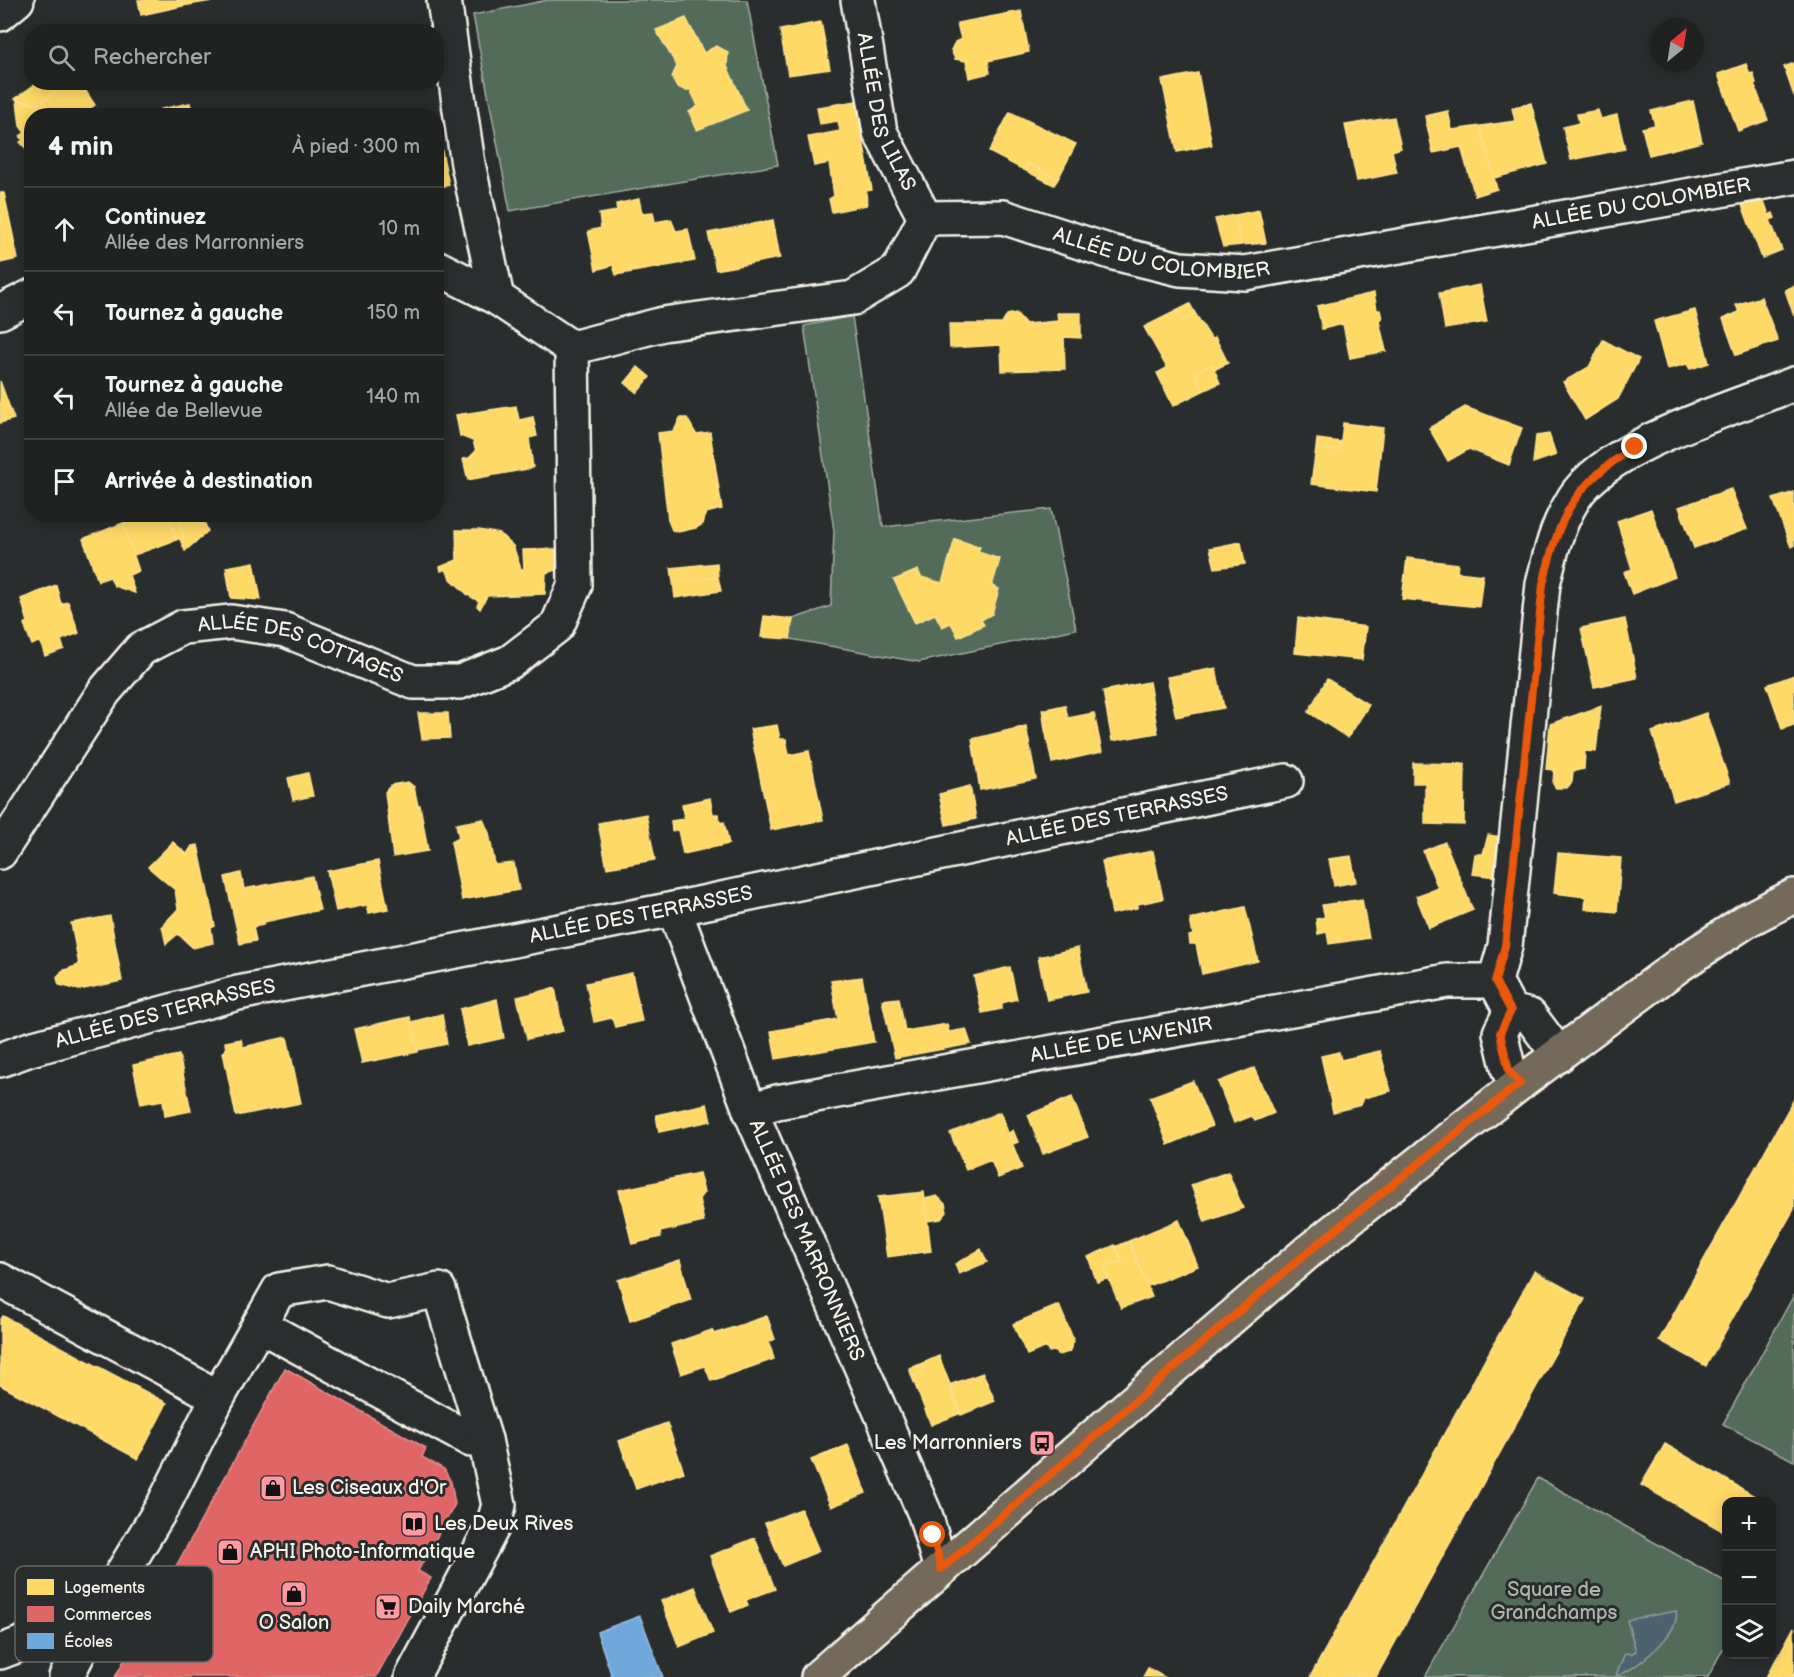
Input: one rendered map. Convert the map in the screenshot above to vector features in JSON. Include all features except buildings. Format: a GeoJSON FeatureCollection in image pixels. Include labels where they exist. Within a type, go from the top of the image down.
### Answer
{"type":"FeatureCollection","features":[{"type":"Feature","properties":{"kind":"main road"},"geometry":{"type":"LineString","coordinates":[[818,1677],[1310,1250],[1520,1083],[1688,960],[1749,919],[1794,896]]}},
{"type":"Feature","properties":{"kind":"street"},"geometry":{"type":"LineString","coordinates":[[0,15],[17,0]]}},
{"type":"Feature","properties":{"kind":"street"},"geometry":{"type":"LineString","coordinates":[[444,0],[468,164],[497,298]]}},
{"type":"Feature","properties":{"kind":"street","name":"ALLÉE DES LILAS"},"geometry":{"type":"LineString","coordinates":[[858,0],[880,132],[925,218]]}},
{"type":"Feature","properties":{"kind":"street","name":"ALLÉE DU COLOMBIER"},"geometry":{"type":"LineString","coordinates":[[925,218],[1003,218],[1114,253],[1180,269],[1245,273],[1794,177]]}},
{"type":"Feature","properties":{"kind":"street"},"geometry":{"type":"LineString","coordinates":[[444,271],[497,298],[572,348],[663,324],[853,298],[898,271],[925,218]]}},
{"type":"Feature","properties":{"kind":"street"},"geometry":{"type":"LineString","coordinates":[[0,312],[24,300]]}},
{"type":"Feature","properties":{"kind":"street","name":"ALLÉE DES COTTAGES"},"geometry":{"type":"LineString","coordinates":[[0,852],[104,692],[141,649],[183,627],[231,622],[285,630],[414,682],[460,682],[510,662],[557,626],[575,585],[572,348]]}},
{"type":"Feature","properties":{"kind":"street"},"geometry":{"type":"LineString","coordinates":[[1559,1055],[1530,1016],[1511,1011],[1495,981],[1505,946],[1543,584],[1553,540],[1574,497],[1604,466],[1635,447],[1794,384]]}},
{"type":"Feature","properties":{"kind":"street","name":"ALLÉE DES TERRASSES"},"geometry":{"type":"LineString","coordinates":[[0,1060],[30,1049],[238,993],[674,909],[1286,781]]}},
{"type":"Feature","properties":{"kind":"street","name":"ALLÉE DES MARRONNIERS"},"geometry":{"type":"LineString","coordinates":[[674,909],[750,1110],[925,1514],[941,1569]]}},
{"type":"Feature","properties":{"kind":"street","name":"ALLÉE DE L'AVENIR"},"geometry":{"type":"LineString","coordinates":[[750,1110],[777,1102],[1447,981],[1495,981]]}},
{"type":"Feature","properties":{"kind":"street"},"geometry":{"type":"LineString","coordinates":[[1511,1011],[1500,1033],[1509,1071],[1520,1083]]}},
{"type":"Feature","properties":{"kind":"street"},"geometry":{"type":"LineString","coordinates":[[0,1280],[218,1397]]}},
{"type":"Feature","properties":{"kind":"street"},"geometry":{"type":"LineString","coordinates":[[126,1566],[164,1504],[218,1397],[279,1290],[328,1282],[388,1301],[439,1290],[485,1440],[499,1505],[493,1526],[412,1677]]}},
{"type":"Feature","properties":{"kind":"street"},"geometry":{"type":"LineString","coordinates":[[259,1325],[471,1440],[485,1440]]}},
{"type":"Feature","properties":{"kind":"street"},"geometry":{"type":"LineString","coordinates":[[44,1662],[53,1677]]}},
{"type":"Feature","properties":{"kind":"street"},"geometry":{"type":"LineString","coordinates":[[66,1677],[74,1662]]}},
{"type":"Feature","properties":{"kind":"green space"},"geometry":{"type":"Polygon","coordinates":[[[548,0],[747,0],[778,165],[510,211],[473,15],[548,0]]]}},
{"type":"Feature","properties":{"kind":"green space"},"geometry":{"type":"Polygon","coordinates":[[[852,316],[883,527],[1051,509],[1076,629],[919,662],[790,639],[793,619],[831,606],[834,531],[804,326],[852,316]]]}},
{"type":"Feature","properties":{"kind":"green space"},"geometry":{"type":"Polygon","coordinates":[[[1794,1295],[1794,1461],[1723,1424],[1794,1295]]]}},
{"type":"Feature","properties":{"kind":"green space","name":"Square de Grandchamps"},"geometry":{"type":"Polygon","coordinates":[[[1538,1478],[1722,1580],[1722,1651],[1708,1677],[1425,1677],[1538,1478]]]}},
{"type":"Feature","properties":{"kind":"water"},"geometry":{"type":"Polygon","coordinates":[[[1676,1611],[1676,1620],[1672,1629],[1655,1650],[1634,1667],[1616,1676],[1625,1653],[1631,1654],[1636,1651],[1627,1620],[1676,1611]]]}},
{"type":"Feature","properties":{"kind":"place","name":"Les Marronniers"},"geometry":{"type":"Point","coordinates":[1042,1443]}},
{"type":"Feature","properties":{"kind":"place","name":"Les Ciseaux d'Or"},"geometry":{"type":"Point","coordinates":[273,1488]}},
{"type":"Feature","properties":{"kind":"place","name":"Les Deux Rives"},"geometry":{"type":"Point","coordinates":[414,1524]}},
{"type":"Feature","properties":{"kind":"place","name":"APHI Photo-Informatique"},"geometry":{"type":"Point","coordinates":[230,1552]}},
{"type":"Feature","properties":{"kind":"place","name":"O Salon"},"geometry":{"type":"Point","coordinates":[294,1594]}},
{"type":"Feature","properties":{"kind":"place","name":"Daily Marché"},"geometry":{"type":"Point","coordinates":[388,1607]}},
{"type":"Feature","properties":{"kind":"route"},"geometry":{"type":"LineString","coordinates":[[933,1535],[941,1569],[1310,1250],[1520,1083],[1509,1071],[1500,1033],[1511,1011],[1495,981],[1505,946],[1543,584],[1553,540],[1574,497],[1604,466],[1635,447]]}}]}
